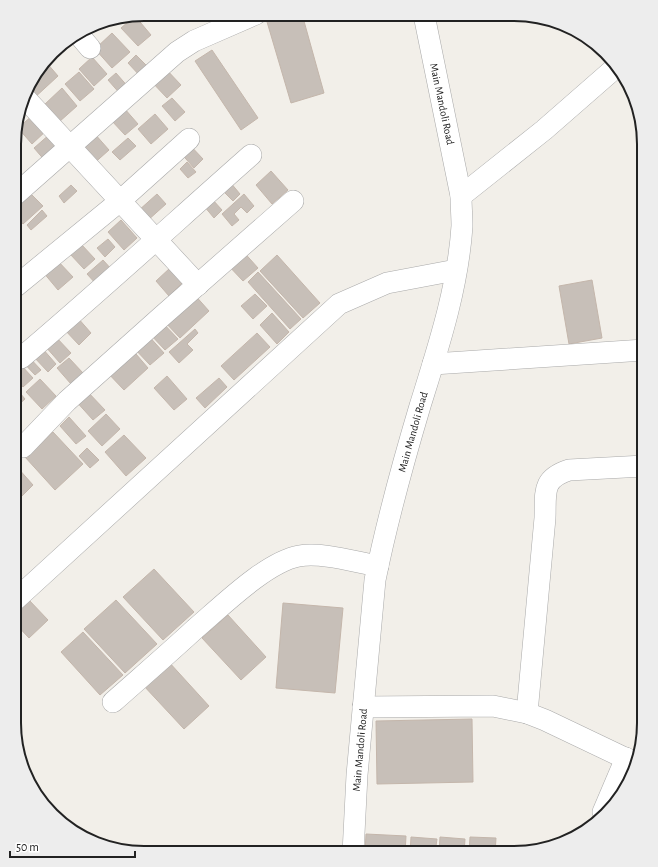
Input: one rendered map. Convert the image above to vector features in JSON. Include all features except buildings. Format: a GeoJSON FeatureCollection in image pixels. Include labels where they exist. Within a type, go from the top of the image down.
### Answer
{"type":"FeatureCollection","features":[{"type":"Feature","properties":{"kind":"street"},"geometry":{"type":"LineString","coordinates":[[21,190],[177,52],[194,41],[240,21]]}},
{"type":"Feature","properties":{"kind":"street","name":"Main Mandoli Road"},"geometry":{"type":"LineString","coordinates":[[353,846],[357,775],[375,580],[409,444],[448,311],[456,270],[462,226],[461,196],[425,21]]}},
{"type":"Feature","properties":{"kind":"street"},"geometry":{"type":"LineString","coordinates":[[461,196],[544,130],[612,71]]}},
{"type":"Feature","properties":{"kind":"street"},"geometry":{"type":"LineString","coordinates":[[29,102],[198,285]]}},
{"type":"Feature","properties":{"kind":"street"},"geometry":{"type":"LineString","coordinates":[[21,282],[120,201],[189,139]]}},
{"type":"Feature","properties":{"kind":"street"},"geometry":{"type":"LineString","coordinates":[[21,358],[251,155]]}},
{"type":"Feature","properties":{"kind":"street"},"geometry":{"type":"LineString","coordinates":[[21,443],[294,201]]}},
{"type":"Feature","properties":{"kind":"street"},"geometry":{"type":"LineString","coordinates":[[21,595],[339,304],[388,283],[456,270]]}},
{"type":"Feature","properties":{"kind":"street"},"geometry":{"type":"LineString","coordinates":[[433,364],[637,350]]}},
{"type":"Feature","properties":{"kind":"street"},"geometry":{"type":"LineString","coordinates":[[527,713],[545,518],[546,490],[550,480],[560,473],[569,470],[637,466]]}},
{"type":"Feature","properties":{"kind":"street"},"geometry":{"type":"LineString","coordinates":[[113,702],[235,594],[262,573],[283,562],[299,556],[317,555],[378,566]]}},
{"type":"Feature","properties":{"kind":"street"},"geometry":{"type":"LineString","coordinates":[[363,707],[493,706],[527,713],[559,726],[630,760],[607,803]]}}]}
